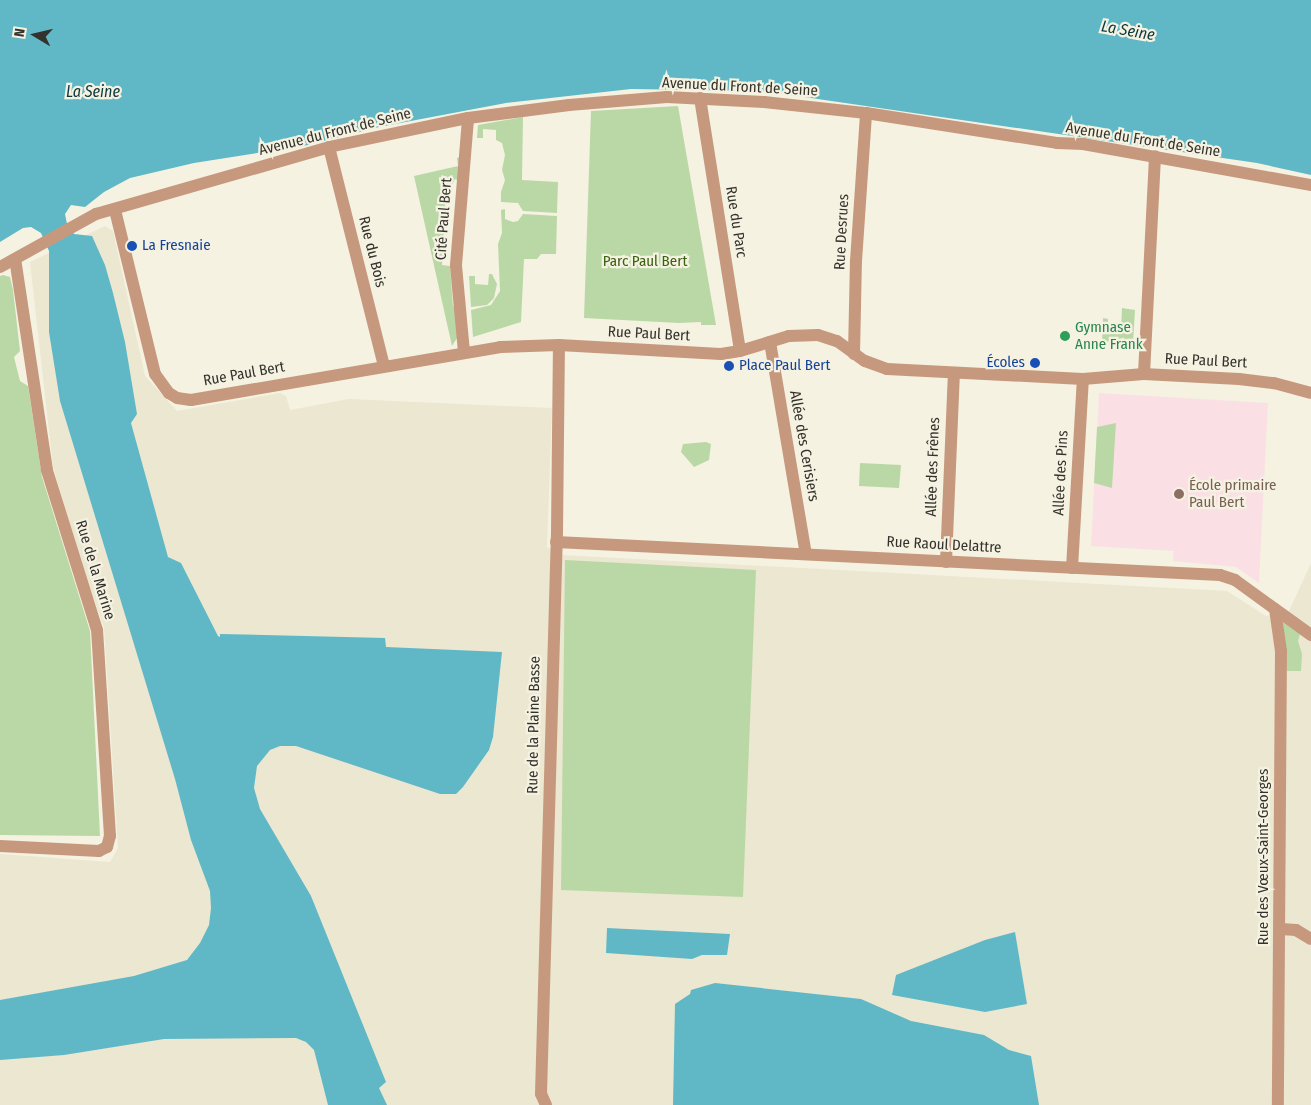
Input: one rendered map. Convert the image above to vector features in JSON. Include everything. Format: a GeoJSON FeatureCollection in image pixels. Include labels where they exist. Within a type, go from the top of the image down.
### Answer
{"type":"FeatureCollection","features":[{"type":"Feature","properties":{"kind":"street","name":"Avenue du Front de Seine"},"geometry":{"type":"LineString","coordinates":[[15,259],[96,214],[329,147],[468,118],[569,105],[667,98],[764,102],[866,113],[1155,156],[1311,185]]}},
{"type":"Feature","properties":{"kind":"street","name":"Rue du Parc"},"geometry":{"type":"LineString","coordinates":[[700,98],[740,352]]}},
{"type":"Feature","properties":{"kind":"street","name":"Rue Desrues"},"geometry":{"type":"LineString","coordinates":[[854,354],[856,261],[866,113]]}},
{"type":"Feature","properties":{"kind":"street","name":"Cité Paul Bert"},"geometry":{"type":"LineString","coordinates":[[464,352],[459,281],[456,265],[468,118]]}},
{"type":"Feature","properties":{"kind":"street","name":"Rue du Bois"},"geometry":{"type":"LineString","coordinates":[[329,147],[384,366]]}},
{"type":"Feature","properties":{"kind":"street"},"geometry":{"type":"LineString","coordinates":[[1144,374],[1155,156]]}},
{"type":"Feature","properties":{"kind":"street","name":"Rue Paul Bert"},"geometry":{"type":"LineString","coordinates":[[114,210],[156,374],[166,390],[176,398],[191,400],[500,347],[559,345],[721,354],[740,352],[790,336],[818,335],[837,341],[854,354],[878,367],[887,369],[954,374],[1083,379],[1144,374],[1257,380],[1311,393]]}},
{"type":"Feature","properties":{"kind":"street"},"geometry":{"type":"LineString","coordinates":[[0,267],[15,259]]}},
{"type":"Feature","properties":{"kind":"street","name":"Rue de la Marine"},"geometry":{"type":"LineString","coordinates":[[0,846],[98,851],[107,847],[110,836],[98,630],[47,470],[15,259]]}},
{"type":"Feature","properties":{"kind":"street","name":"Allée des Cerisiers"},"geometry":{"type":"LineString","coordinates":[[770,342],[806,554]]}},
{"type":"Feature","properties":{"kind":"street","name":"Rue de la Plaine Basse"},"geometry":{"type":"LineString","coordinates":[[546,1105],[541,1094],[556,542],[559,345]]}},
{"type":"Feature","properties":{"kind":"street","name":"Allée des Frênes"},"geometry":{"type":"LineString","coordinates":[[946,562],[954,374]]}},
{"type":"Feature","properties":{"kind":"street","name":"Allée des Pins"},"geometry":{"type":"LineString","coordinates":[[1072,568],[1083,379]]}},
{"type":"Feature","properties":{"kind":"street","name":"Rue Raoul Delattre"},"geometry":{"type":"LineString","coordinates":[[556,542],[1220,575],[1235,580],[1311,635]]}},
{"type":"Feature","properties":{"kind":"street","name":"Rue des Vœux-Saint-Georges"},"geometry":{"type":"LineString","coordinates":[[1275,609],[1281,651],[1281,929],[1278,1105]]}},
{"type":"Feature","properties":{"kind":"street"},"geometry":{"type":"LineString","coordinates":[[1281,929],[1296,930],[1311,939]]}},
{"type":"Feature","properties":{"kind":"shaded area"},"geometry":{"type":"Polygon","coordinates":[[[105,226],[113,231],[145,376],[177,411],[280,393],[286,396],[290,410],[349,399],[552,408],[547,547],[562,555],[1227,591],[1266,616],[1289,611],[1311,563],[1311,1105],[0,1105],[0,854],[110,862],[118,848],[104,627],[82,566],[53,467],[30,262],[105,226]]]}},
{"type":"Feature","properties":{"kind":"shaded area","name":"École primaire Paul Bert"},"geometry":{"type":"Polygon","coordinates":[[[1099,393],[1268,403],[1259,583],[1236,567],[1173,561],[1174,551],[1091,546],[1099,393]]]}},
{"type":"Feature","properties":{"kind":"green space","name":"Parc Paul Bert"},"geometry":{"type":"Polygon","coordinates":[[[678,106],[716,325],[701,325],[701,322],[679,323],[584,318],[591,111],[678,106]]]}},
{"type":"Feature","properties":{"kind":"green space"},"geometry":{"type":"Polygon","coordinates":[[[523,117],[522,180],[558,182],[557,213],[523,211],[518,203],[501,202],[501,192],[505,180],[502,170],[505,155],[502,143],[496,140],[496,130],[483,129],[483,138],[477,138],[478,125],[523,117]]]}},
{"type":"Feature","properties":{"kind":"green space"},"geometry":{"type":"Polygon","coordinates":[[[460,157],[460,181],[455,179],[451,187],[446,187],[442,265],[450,266],[453,306],[457,308],[459,335],[452,346],[414,176],[458,166],[457,158],[460,157]]]}},
{"type":"Feature","properties":{"kind":"green space"},"geometry":{"type":"Polygon","coordinates":[[[505,209],[505,219],[513,222],[518,221],[523,214],[557,216],[556,254],[541,254],[537,259],[524,259],[521,322],[473,337],[471,310],[491,305],[500,291],[498,244],[502,233],[501,210],[505,209]]]}},
{"type":"Feature","properties":{"kind":"green space"},"geometry":{"type":"Polygon","coordinates":[[[489,274],[492,274],[497,284],[494,298],[487,305],[471,307],[469,276],[475,276],[475,284],[488,285],[489,274]]]}},
{"type":"Feature","properties":{"kind":"green space"},"geometry":{"type":"Polygon","coordinates":[[[0,276],[10,277],[13,290],[20,351],[14,357],[20,381],[28,386],[42,477],[90,631],[100,836],[0,835],[0,276]]]}},
{"type":"Feature","properties":{"kind":"green space"},"geometry":{"type":"Polygon","coordinates":[[[1122,308],[1135,310],[1133,343],[1102,341],[1103,318],[1108,319],[1108,329],[1121,330],[1122,308]]]}},
{"type":"Feature","properties":{"kind":"green space"},"geometry":{"type":"Polygon","coordinates":[[[1116,423],[1112,488],[1094,483],[1097,427],[1116,423]]]}},
{"type":"Feature","properties":{"kind":"green space"},"geometry":{"type":"Polygon","coordinates":[[[706,442],[711,444],[709,460],[694,467],[681,452],[683,444],[706,442]]]}},
{"type":"Feature","properties":{"kind":"green space"},"geometry":{"type":"Polygon","coordinates":[[[860,463],[901,465],[899,488],[859,486],[860,463]]]}},
{"type":"Feature","properties":{"kind":"green space"},"geometry":{"type":"Polygon","coordinates":[[[565,560],[756,570],[743,897],[561,890],[565,560]]]}},
{"type":"Feature","properties":{"kind":"green space"},"geometry":{"type":"Polygon","coordinates":[[[1283,622],[1300,634],[1298,641],[1302,654],[1301,671],[1287,671],[1283,622]]]}},
{"type":"Feature","properties":{"kind":"water","name":"La Seine"},"geometry":{"type":"Polygon","coordinates":[[[0,0],[1311,0],[1311,175],[1257,163],[763,91],[631,89],[506,103],[379,127],[308,145],[194,163],[130,178],[104,192],[85,207],[71,205],[65,214],[67,224],[74,234],[92,236],[105,265],[113,293],[125,342],[137,414],[131,423],[168,557],[181,563],[218,636],[220,637],[220,634],[385,638],[386,647],[502,652],[493,737],[489,750],[456,794],[440,794],[296,746],[280,746],[270,750],[257,766],[254,788],[260,809],[311,896],[386,1082],[379,1088],[387,1105],[328,1105],[314,1050],[306,1042],[296,1038],[164,1039],[64,1055],[0,1060],[0,1000],[134,976],[187,960],[200,943],[209,925],[211,908],[210,891],[191,840],[175,779],[60,401],[49,332],[49,251],[41,233],[31,227],[23,228],[0,242],[0,0]]]}},
{"type":"Feature","properties":{"kind":"water"},"geometry":{"type":"Polygon","coordinates":[[[607,928],[730,934],[727,955],[702,955],[692,959],[606,953],[607,928]]]}},
{"type":"Feature","properties":{"kind":"water"},"geometry":{"type":"Polygon","coordinates":[[[1015,932],[1027,1004],[985,1012],[892,995],[896,975],[985,940],[1015,932]]]}},
{"type":"Feature","properties":{"kind":"water"},"geometry":{"type":"Polygon","coordinates":[[[715,983],[861,999],[911,1021],[984,1035],[1009,1050],[1031,1056],[1039,1105],[673,1105],[675,1004],[690,994],[691,990],[715,983]]]}},
{"type":"Feature","properties":{"kind":"place","name":"La Fresnaie"},"geometry":{"type":"Point","coordinates":[132,246]}},
{"type":"Feature","properties":{"kind":"place","name":"Gymnase Anne Frank"},"geometry":{"type":"Point","coordinates":[1065,336]}},
{"type":"Feature","properties":{"kind":"place","name":"Écoles"},"geometry":{"type":"Point","coordinates":[1035,363]}},
{"type":"Feature","properties":{"kind":"place","name":"Place Paul Bert"},"geometry":{"type":"Point","coordinates":[729,366]}},
{"type":"Feature","properties":{"kind":"place","name":"École primaire Paul Bert"},"geometry":{"type":"Point","coordinates":[1179,494]}}]}
